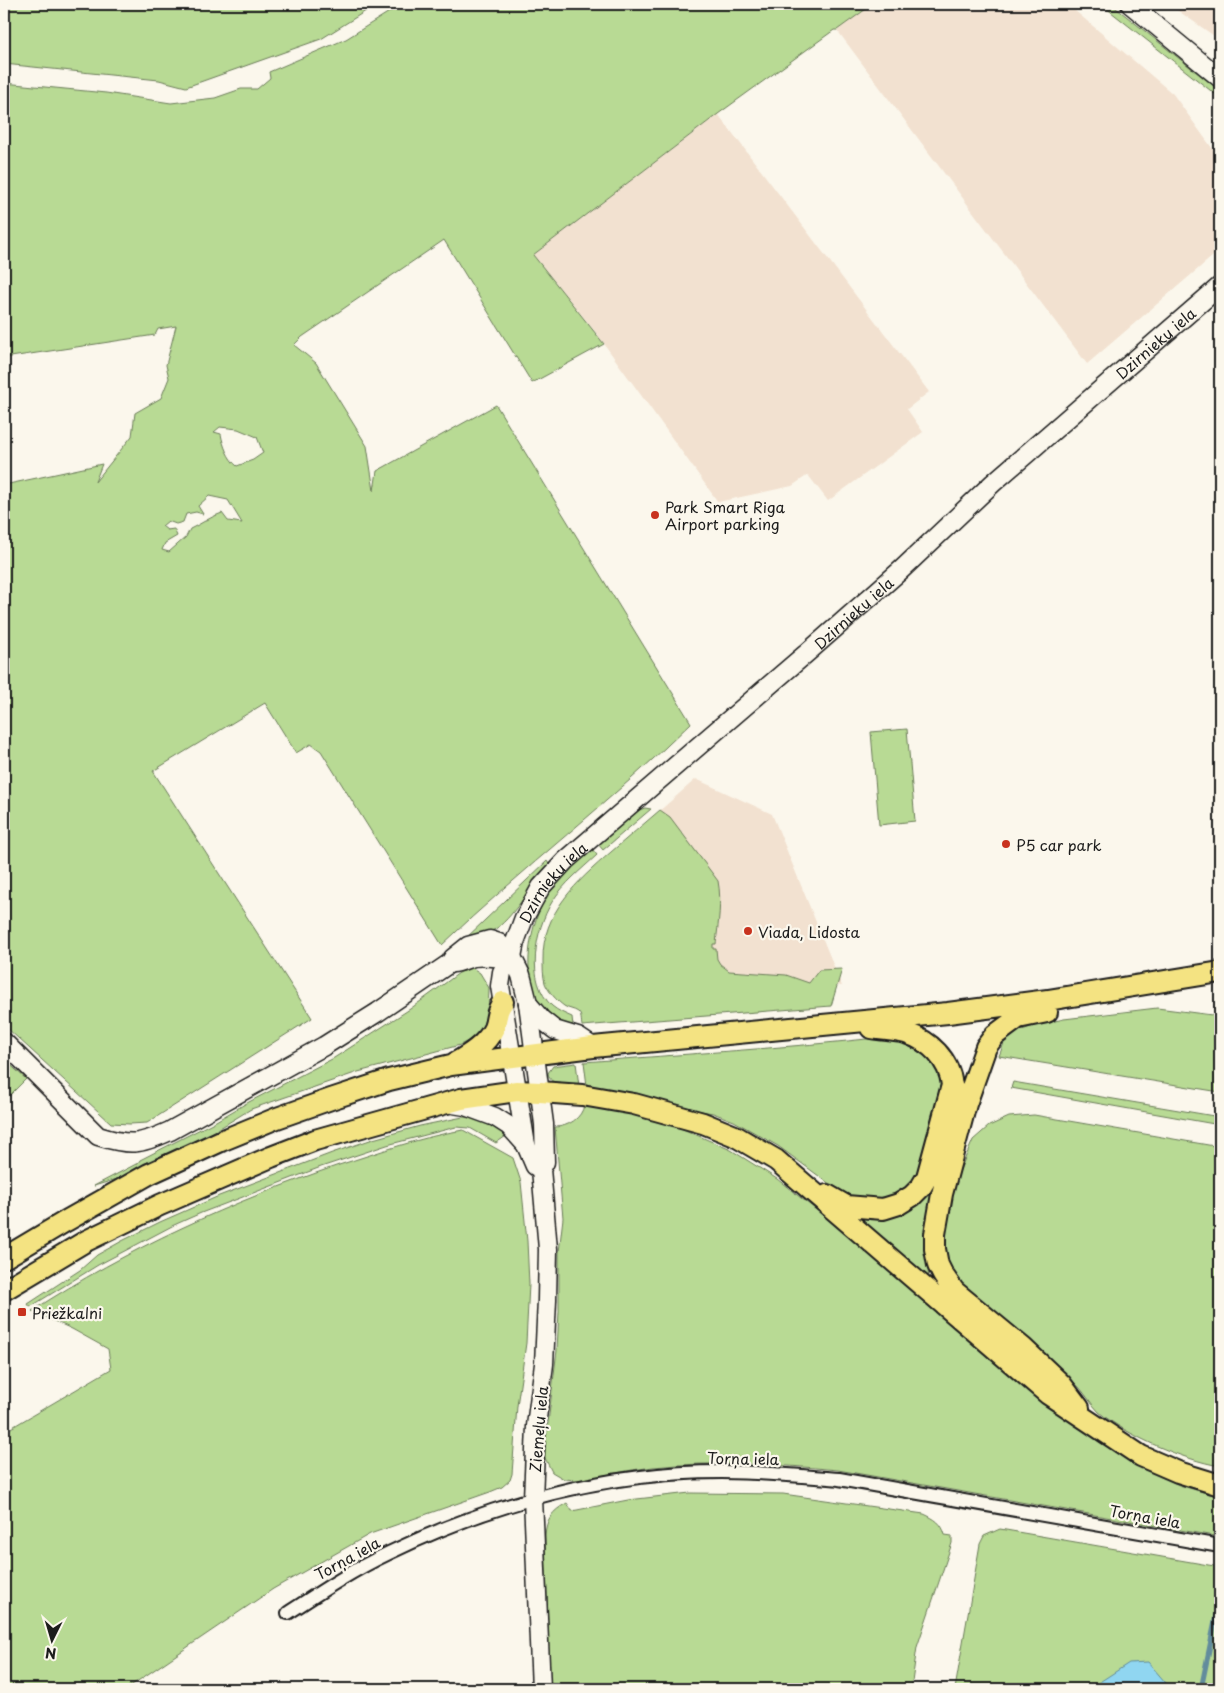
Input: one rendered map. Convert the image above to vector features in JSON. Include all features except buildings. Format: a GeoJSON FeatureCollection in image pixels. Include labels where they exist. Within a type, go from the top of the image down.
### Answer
{"type":"FeatureCollection","features":[{"type":"Feature","properties":{"kind":"main road"},"geometry":{"type":"LineString","coordinates":[[4,1258],[149,1174],[221,1142],[277,1118],[340,1096],[389,1080],[451,1065],[593,1047],[948,1013],[1048,1000],[1212,973]]}},
{"type":"Feature","properties":{"kind":"main road"},"geometry":{"type":"LineString","coordinates":[[1085,1418],[1061,1384],[1023,1348],[954,1291],[943,1276],[938,1264],[935,1234],[942,1194],[966,1104],[986,1047],[995,1035],[1018,1018],[1081,1006],[1170,993],[1212,973]]}},
{"type":"Feature","properties":{"kind":"main road"},"geometry":{"type":"LineString","coordinates":[[451,1065],[471,1053],[488,1037],[493,1030],[498,1009],[503,1002]]}},
{"type":"Feature","properties":{"kind":"main road"},"geometry":{"type":"LineString","coordinates":[[798,1180],[846,1206],[883,1209],[899,1204],[912,1196],[927,1176],[952,1085],[951,1075],[941,1055],[924,1040],[904,1032],[841,1023]]}},
{"type":"Feature","properties":{"kind":"main road"},"geometry":{"type":"LineString","coordinates":[[4,1290],[86,1241],[160,1205],[315,1140],[461,1099],[517,1092],[582,1095],[634,1104],[703,1122],[735,1136],[776,1160],[1048,1394],[1142,1456],[1178,1472],[1220,1485]]}},
{"type":"Feature","properties":{"kind":"street"},"geometry":{"type":"LineString","coordinates":[[1130,4],[1220,78]]}},
{"type":"Feature","properties":{"kind":"street","name":"Dzirnieku iela"},"geometry":{"type":"LineString","coordinates":[[517,1092],[500,986],[502,972],[512,958],[518,934],[541,887],[566,860],[808,652],[901,570],[993,483],[1220,286]]}},
{"type":"Feature","properties":{"kind":"street"},"geometry":{"type":"LineString","coordinates":[[4,1042],[98,1136],[116,1142],[132,1144],[147,1141],[170,1130],[324,1046],[450,963],[459,963],[473,957],[512,958],[521,975],[528,1003],[536,1054]]}},
{"type":"Feature","properties":{"kind":"street"},"geometry":{"type":"LineString","coordinates":[[528,1003],[541,1019],[555,1030],[578,1037],[593,1047]]}},
{"type":"Feature","properties":{"kind":"street","name":"Ziemeļu iela"},"geometry":{"type":"LineString","coordinates":[[536,1054],[546,1154],[541,1170],[548,1249],[548,1300],[544,1364],[536,1426],[533,1498],[541,1689]]}},
{"type":"Feature","properties":{"kind":"street","name":"Ziemeļu iela"},"geometry":{"type":"LineString","coordinates":[[517,1092],[526,1145],[536,1166],[541,1170]]}},
{"type":"Feature","properties":{"kind":"street"},"geometry":{"type":"LineString","coordinates":[[446,1103],[465,1106],[495,1117],[509,1126],[526,1145]]}},
{"type":"Feature","properties":{"kind":"street","name":"Torņa iela"},"geometry":{"type":"LineString","coordinates":[[288,1613],[339,1580],[388,1554],[447,1527],[533,1498],[616,1481],[658,1476],[721,1472],[839,1479],[1220,1546]]}},
{"type":"Feature","properties":{"kind":"shaded area"},"geometry":{"type":"Polygon","coordinates":[[[873,4],[1067,4],[1173,94],[1220,159],[1220,250],[1087,364],[837,30],[873,4]]]}},
{"type":"Feature","properties":{"kind":"shaded area"},"geometry":{"type":"Polygon","coordinates":[[[1170,4],[1220,4],[1220,40],[1177,10],[1170,4]]]}},
{"type":"Feature","properties":{"kind":"shaded area"},"geometry":{"type":"Polygon","coordinates":[[[718,114],[929,392],[907,409],[923,432],[828,501],[808,475],[792,486],[718,502],[597,334],[533,255],[718,114]]]}},
{"type":"Feature","properties":{"kind":"shaded area"},"geometry":{"type":"Polygon","coordinates":[[[696,779],[772,814],[842,986],[706,975],[657,813],[696,779]]]}},
{"type":"Feature","properties":{"kind":"green space"},"geometry":{"type":"Polygon","coordinates":[[[4,4],[377,4],[321,39],[186,87],[159,80],[4,64],[4,4]]]}},
{"type":"Feature","properties":{"kind":"green space"},"geometry":{"type":"Polygon","coordinates":[[[402,4],[873,4],[718,114],[533,255],[604,344],[532,383],[444,240],[302,337],[294,345],[316,363],[367,446],[374,491],[377,471],[496,405],[691,723],[630,780],[442,945],[321,751],[311,744],[296,753],[265,703],[153,771],[312,1018],[147,1123],[111,1123],[7,1028],[4,1022],[4,485],[102,464],[95,482],[132,436],[135,413],[161,398],[169,378],[166,365],[176,326],[158,329],[155,335],[4,358],[4,83],[106,93],[171,103],[215,98],[241,89],[257,89],[270,78],[269,72],[346,39],[402,4]],[[220,427],[214,432],[221,434],[226,451],[237,466],[253,460],[263,453],[257,437],[238,429],[220,427]],[[209,496],[198,506],[203,514],[196,512],[186,514],[183,522],[176,524],[168,521],[162,526],[167,530],[174,529],[177,536],[165,543],[162,550],[169,552],[186,537],[190,529],[213,516],[222,513],[228,521],[242,523],[228,500],[209,496]]]}},
{"type":"Feature","properties":{"kind":"green space"},"geometry":{"type":"Polygon","coordinates":[[[1101,4],[1111,4],[1220,91],[1220,98],[1101,4]]]}},
{"type":"Feature","properties":{"kind":"green space"},"geometry":{"type":"Polygon","coordinates":[[[907,729],[915,821],[879,825],[871,732],[907,729]]]}},
{"type":"Feature","properties":{"kind":"green space"},"geometry":{"type":"Polygon","coordinates":[[[651,809],[603,850],[598,844],[639,810],[651,809]]]}},
{"type":"Feature","properties":{"kind":"green space"},"geometry":{"type":"Polygon","coordinates":[[[660,810],[670,817],[718,881],[720,896],[719,912],[716,944],[713,944],[713,949],[716,949],[717,959],[720,964],[729,971],[786,975],[809,983],[819,970],[842,969],[831,1006],[582,1026],[579,1013],[567,1008],[553,996],[545,983],[543,960],[544,943],[548,927],[555,913],[564,899],[586,875],[660,810]]]}},
{"type":"Feature","properties":{"kind":"green space"},"geometry":{"type":"Polygon","coordinates":[[[592,849],[597,855],[567,883],[552,902],[546,913],[537,941],[536,969],[538,983],[544,996],[554,1008],[572,1017],[573,1026],[554,1020],[541,1008],[533,992],[529,972],[529,952],[539,912],[547,896],[562,877],[592,849]]]}},
{"type":"Feature","properties":{"kind":"green space"},"geometry":{"type":"Polygon","coordinates":[[[547,861],[549,864],[504,922],[489,932],[464,940],[547,861]]]}},
{"type":"Feature","properties":{"kind":"green space"},"geometry":{"type":"Polygon","coordinates":[[[471,967],[480,973],[489,988],[488,1020],[478,1036],[460,1045],[358,1072],[251,1109],[210,1134],[139,1169],[117,1179],[94,1186],[334,1058],[410,1009],[459,973],[471,967]]]}},
{"type":"Feature","properties":{"kind":"green space"},"geometry":{"type":"Polygon","coordinates":[[[1157,1008],[1220,1016],[1220,1092],[999,1056],[1004,1043],[1016,1032],[1037,1025],[1064,1019],[1157,1008]]]}},
{"type":"Feature","properties":{"kind":"green space"},"geometry":{"type":"Polygon","coordinates":[[[886,1037],[920,1047],[942,1073],[942,1097],[921,1174],[901,1193],[877,1202],[854,1200],[778,1146],[734,1121],[713,1113],[587,1086],[584,1062],[773,1048],[886,1037]]]}},
{"type":"Feature","properties":{"kind":"green space"},"geometry":{"type":"Polygon","coordinates":[[[4,1059],[26,1079],[4,1101],[4,1059]]]}},
{"type":"Feature","properties":{"kind":"green space"},"geometry":{"type":"Polygon","coordinates":[[[576,1063],[579,1086],[556,1083],[549,1078],[548,1073],[553,1066],[576,1063]]]}},
{"type":"Feature","properties":{"kind":"green space"},"geometry":{"type":"Polygon","coordinates":[[[1013,1082],[1220,1117],[1220,1125],[1011,1088],[1013,1082]]]}},
{"type":"Feature","properties":{"kind":"green space"},"geometry":{"type":"Polygon","coordinates":[[[954,1104],[926,1226],[925,1250],[929,1278],[862,1220],[863,1216],[901,1211],[954,1104]]]}},
{"type":"Feature","properties":{"kind":"green space"},"geometry":{"type":"Polygon","coordinates":[[[584,1105],[639,1114],[669,1123],[731,1150],[777,1179],[829,1220],[1010,1372],[1099,1442],[1179,1485],[1220,1497],[1220,1537],[838,1470],[792,1466],[699,1464],[643,1468],[577,1480],[564,1479],[552,1472],[544,1456],[557,1350],[559,1252],[563,1218],[555,1127],[560,1127],[574,1121],[583,1110],[584,1105]]]}},
{"type":"Feature","properties":{"kind":"green space"},"geometry":{"type":"Polygon","coordinates":[[[1034,1115],[1220,1147],[1220,1466],[1173,1453],[1156,1446],[1111,1421],[1099,1412],[1075,1383],[969,1296],[958,1284],[944,1256],[942,1243],[950,1193],[973,1140],[989,1126],[1009,1117],[1034,1115]]]}},
{"type":"Feature","properties":{"kind":"green space"},"geometry":{"type":"Polygon","coordinates":[[[463,1117],[478,1118],[509,1134],[496,1143],[470,1128],[456,1127],[387,1145],[321,1167],[174,1225],[98,1265],[30,1307],[28,1304],[80,1270],[97,1255],[160,1222],[219,1196],[373,1139],[463,1117]]]}},
{"type":"Feature","properties":{"kind":"green space"},"geometry":{"type":"Polygon","coordinates":[[[463,1130],[513,1158],[521,1182],[529,1284],[526,1343],[517,1406],[510,1480],[502,1487],[490,1492],[370,1534],[273,1589],[126,1689],[4,1689],[4,1432],[111,1369],[108,1349],[72,1329],[32,1311],[105,1267],[181,1228],[220,1211],[339,1165],[416,1141],[463,1130]]]}},
{"type":"Feature","properties":{"kind":"green space"},"geometry":{"type":"Polygon","coordinates":[[[690,1493],[783,1494],[924,1514],[938,1522],[945,1535],[952,1536],[952,1543],[917,1647],[911,1689],[550,1689],[545,1536],[548,1520],[557,1509],[567,1503],[572,1511],[628,1500],[690,1493]]]}},
{"type":"Feature","properties":{"kind":"green space"},"geometry":{"type":"Polygon","coordinates":[[[1000,1529],[1220,1567],[1220,1689],[955,1689],[980,1544],[984,1536],[1000,1529]]]}},
{"type":"Feature","properties":{"kind":"water"},"geometry":{"type":"Polygon","coordinates":[[[1148,1662],[1171,1689],[1082,1689],[1095,1685],[1129,1663],[1148,1662]]]}},
{"type":"Feature","properties":{"kind":"waterway"},"geometry":{"type":"LineString","coordinates":[[1201,1689],[1220,1597]]}},
{"type":"Feature","properties":{"kind":"place","name":"Park Smart Riga Airport parking"},"geometry":{"type":"Point","coordinates":[655,515]}},
{"type":"Feature","properties":{"kind":"place","name":"P5 car park"},"geometry":{"type":"Point","coordinates":[1006,844]}},
{"type":"Feature","properties":{"kind":"place","name":"Viada, Lidosta"},"geometry":{"type":"Point","coordinates":[748,931]}},
{"type":"Feature","properties":{"kind":"place","name":"Priežkalni"},"geometry":{"type":"Point","coordinates":[22,1312]}}]}
